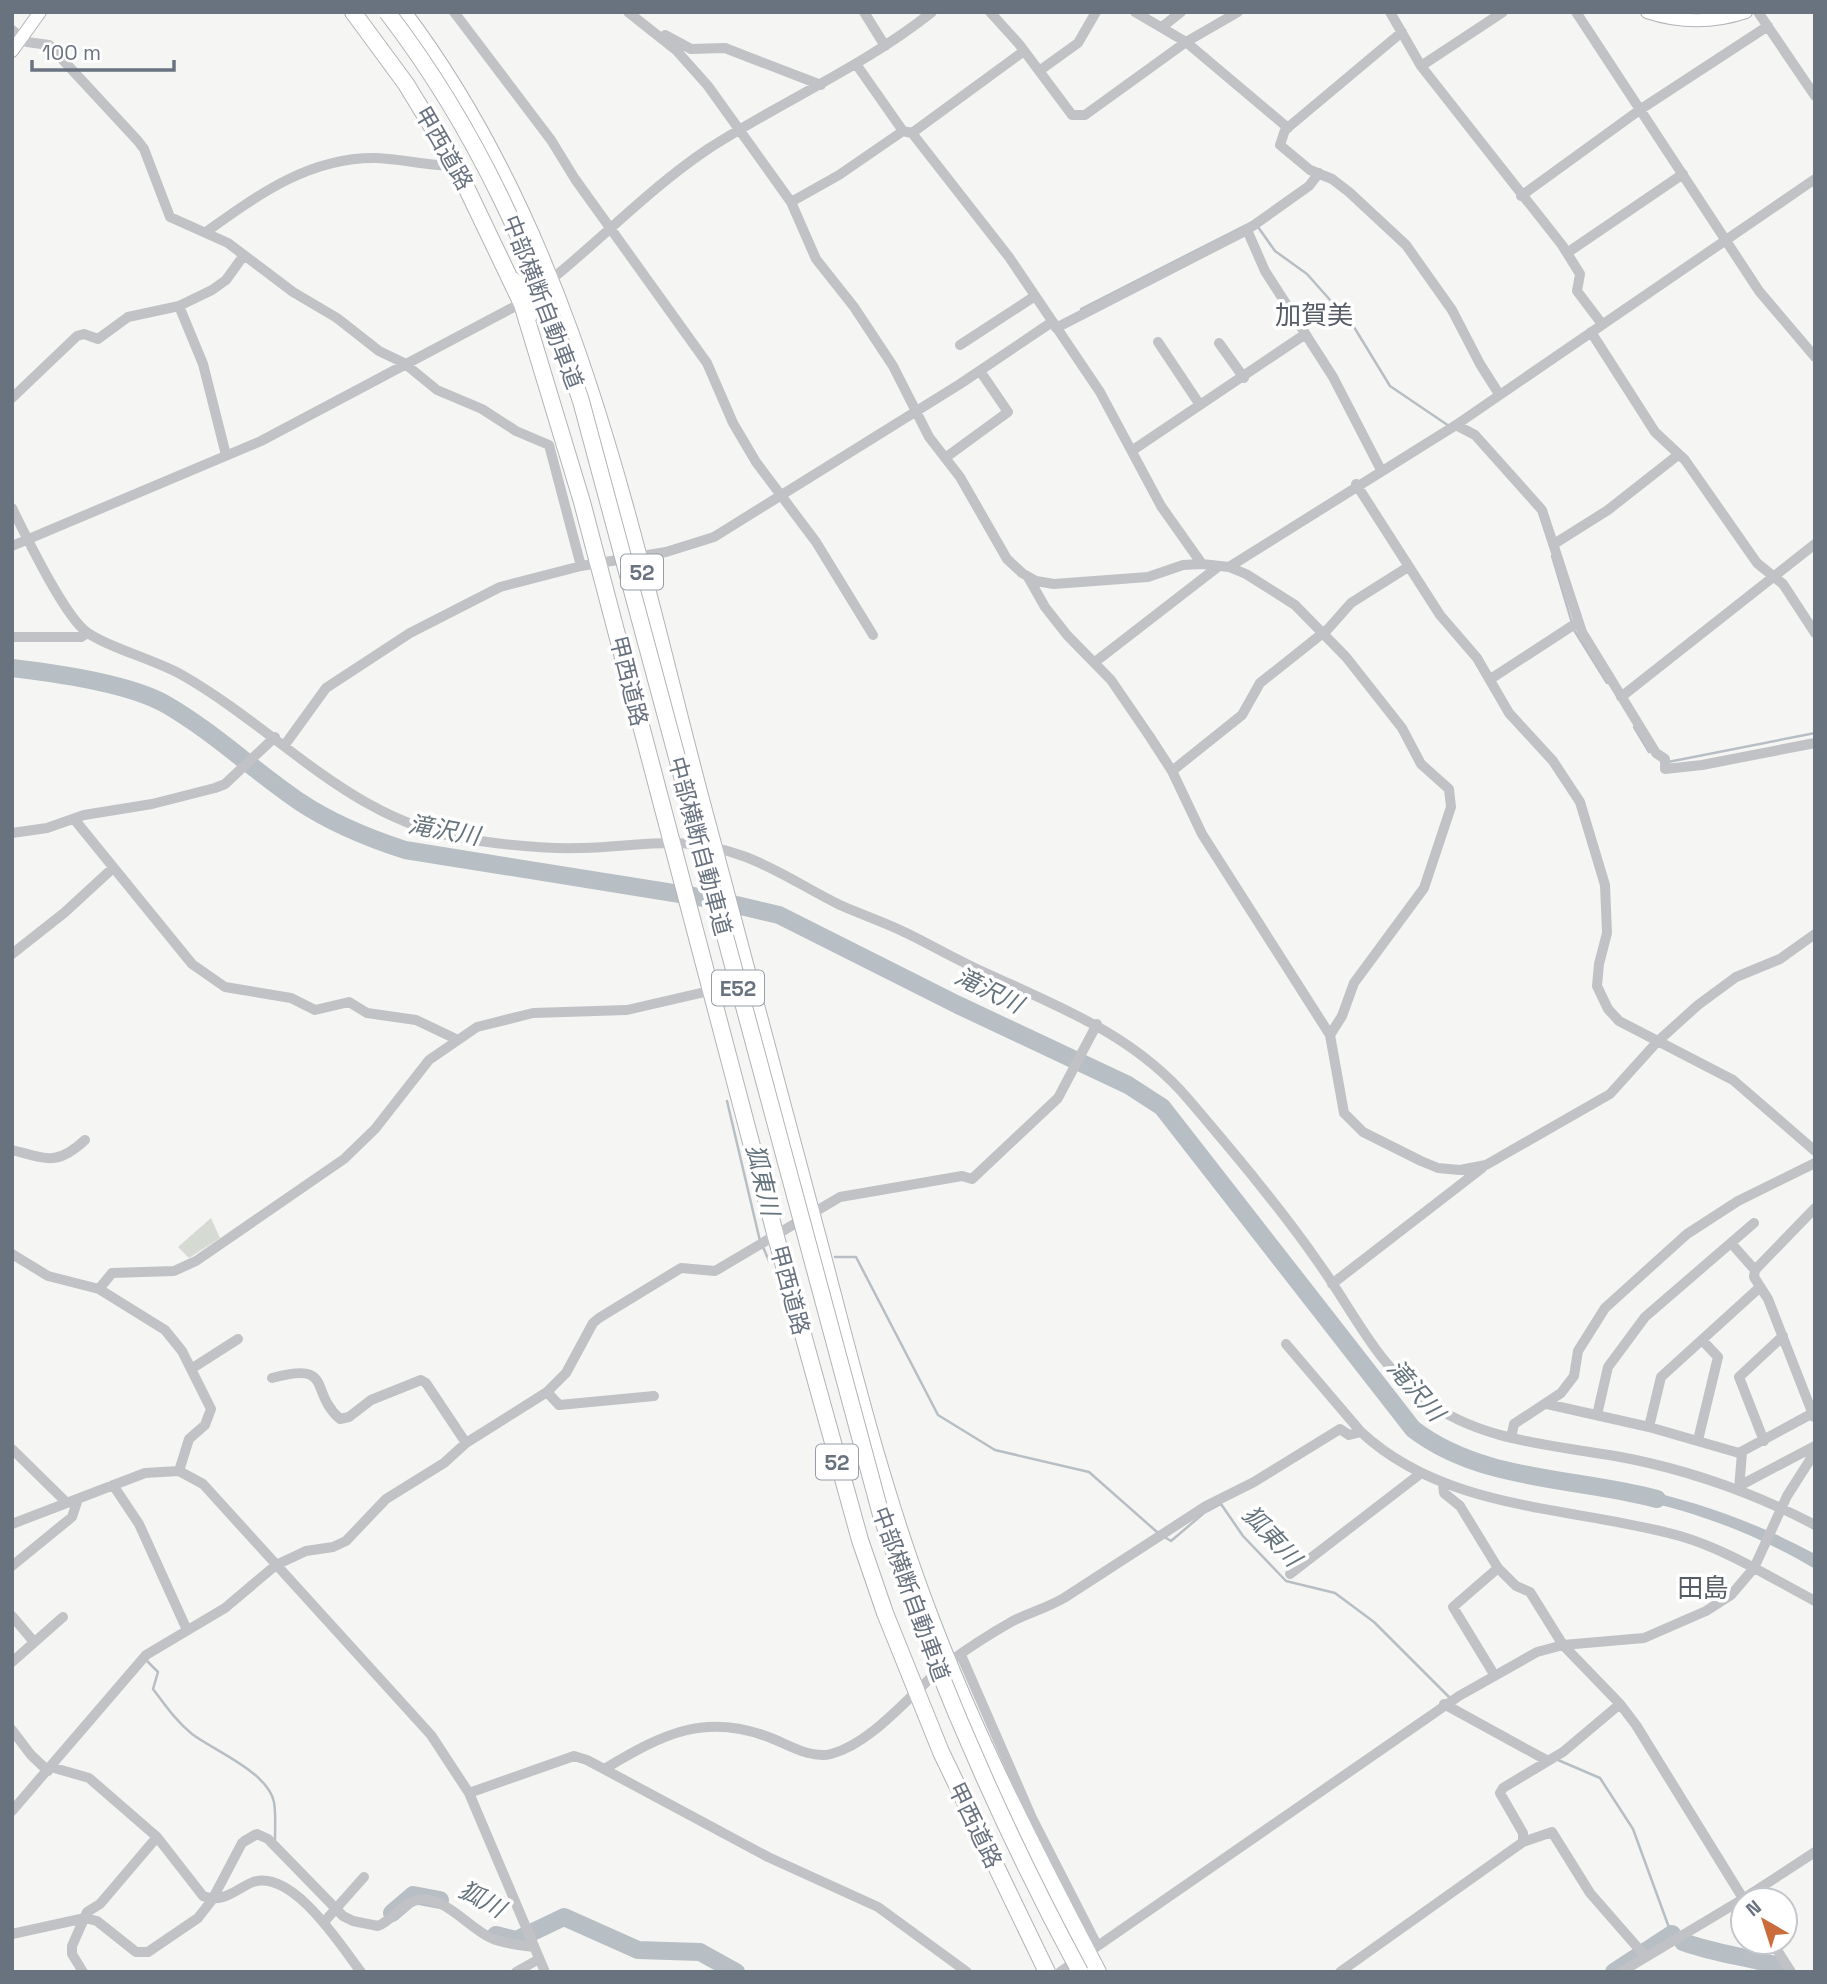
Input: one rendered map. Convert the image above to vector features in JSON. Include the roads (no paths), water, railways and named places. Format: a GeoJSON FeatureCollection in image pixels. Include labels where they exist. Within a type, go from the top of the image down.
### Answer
{"type":"FeatureCollection","features":[{"type":"Feature","properties":{"kind":"highway","name":"甲西道路"},"geometry":{"type":"LineString","coordinates":[[353,12],[406,84],[456,166],[522,304],[598,564],[695,929],[773,1239],[860,1540],[915,1692],[964,1803],[1047,1972]]}},
{"type":"Feature","properties":{"kind":"highway","name":"中部横断自動車道"},"geometry":{"type":"LineString","coordinates":[[387,12],[410,42],[477,150],[535,270],[560,335],[581,401],[881,1515],[906,1589],[966,1740],[1004,1825],[1080,1972]]}},
{"type":"Feature","properties":{"kind":"highway","name":"甲西道路"},"geometry":{"type":"LineString","coordinates":[[403,12],[484,134],[552,279],[589,385],[638,556],[875,1453],[905,1548],[954,1659],[990,1763],[1093,1949],[1098,1972]]}},
{"type":"Feature","properties":{"kind":"highway"},"geometry":{"type":"LineString","coordinates":[[511,279],[526,290],[536,292],[527,321]]}},
{"type":"Feature","properties":{"kind":"main road"},"geometry":{"type":"LineString","coordinates":[[12,51],[17,34],[40,12]]}},
{"type":"Feature","properties":{"kind":"main road"},"geometry":{"type":"LineString","coordinates":[[1647,12],[1687,21],[1712,21],[1746,12]]}},
{"type":"Feature","properties":{"kind":"street"},"geometry":{"type":"LineString","coordinates":[[454,12],[551,140],[707,363],[733,424],[816,541],[873,635]]}},
{"type":"Feature","properties":{"kind":"street"},"geometry":{"type":"LineString","coordinates":[[628,12],[691,49],[725,48],[821,85]]}},
{"type":"Feature","properties":{"kind":"street"},"geometry":{"type":"LineString","coordinates":[[864,12],[885,46]]}},
{"type":"Feature","properties":{"kind":"street"},"geometry":{"type":"LineString","coordinates":[[12,546],[261,440],[404,363],[522,304],[671,177],[738,131],[885,46],[932,12]]}},
{"type":"Feature","properties":{"kind":"street"},"geometry":{"type":"LineString","coordinates":[[990,12],[1024,51],[1072,115],[1085,115],[1186,42],[1238,12]]}},
{"type":"Feature","properties":{"kind":"street"},"geometry":{"type":"LineString","coordinates":[[1039,71],[1078,43],[1096,12]]}},
{"type":"Feature","properties":{"kind":"street"},"geometry":{"type":"LineString","coordinates":[[1135,12],[1186,42],[1288,128]]}},
{"type":"Feature","properties":{"kind":"street"},"geometry":{"type":"LineString","coordinates":[[1390,12],[1421,66],[1567,253],[1580,274],[1577,291],[1602,324]]}},
{"type":"Feature","properties":{"kind":"street"},"geometry":{"type":"LineString","coordinates":[[1421,66],[1503,12]]}},
{"type":"Feature","properties":{"kind":"street"},"geometry":{"type":"LineString","coordinates":[[1576,12],[1759,291],[1815,357]]}},
{"type":"Feature","properties":{"kind":"street"},"geometry":{"type":"LineString","coordinates":[[1758,12],[1815,96]]}},
{"type":"Feature","properties":{"kind":"street"},"geometry":{"type":"LineString","coordinates":[[1162,27],[1175,14]]}},
{"type":"Feature","properties":{"kind":"street"},"geometry":{"type":"LineString","coordinates":[[647,25],[708,86],[791,202],[816,259],[854,307],[893,366],[915,412],[960,477],[1007,559],[1028,576],[1054,584],[1148,577],[1183,565],[1224,566],[1295,605],[1371,686],[1408,737],[1421,764],[1449,789],[1452,800],[1424,888],[1416,904],[1354,983],[1342,1016],[1330,1035]]}},
{"type":"Feature","properties":{"kind":"street"},"geometry":{"type":"LineString","coordinates":[[1521,196],[1641,109],[1768,26]]}},
{"type":"Feature","properties":{"kind":"street"},"geometry":{"type":"LineString","coordinates":[[1402,32],[1288,128],[1282,135],[1280,145],[1349,192],[1406,245],[1452,310],[1480,365],[1499,394]]}},
{"type":"Feature","properties":{"kind":"street"},"geometry":{"type":"LineString","coordinates":[[17,34],[33,44],[49,45],[138,141],[144,149],[170,218],[206,232],[244,255],[293,292],[337,318],[379,351],[404,363],[437,390],[475,405],[516,431],[549,445],[581,566]]}},
{"type":"Feature","properties":{"kind":"street"},"geometry":{"type":"LineString","coordinates":[[791,202],[907,132],[1024,51]]}},
{"type":"Feature","properties":{"kind":"street"},"geometry":{"type":"LineString","coordinates":[[856,64],[907,132],[960,191],[1035,296],[1133,450],[1161,506],[1202,564]]}},
{"type":"Feature","properties":{"kind":"street"},"geometry":{"type":"LineString","coordinates":[[206,232],[281,181],[325,164],[378,158],[432,166],[456,166]]}},
{"type":"Feature","properties":{"kind":"street"},"geometry":{"type":"LineString","coordinates":[[284,746],[326,688],[410,633],[500,587],[581,566],[666,552],[714,537],[1054,325],[1253,226],[1310,186],[1319,173]]}},
{"type":"Feature","properties":{"kind":"street"},"geometry":{"type":"LineString","coordinates":[[1567,253],[1683,174]]}},
{"type":"Feature","properties":{"kind":"street"},"geometry":{"type":"LineString","coordinates":[[1095,662],[1224,566],[1452,427],[1815,178]]}},
{"type":"Feature","properties":{"kind":"street"},"geometry":{"type":"LineString","coordinates":[[1253,226],[1265,271],[1333,377],[1381,470]]}},
{"type":"Feature","properties":{"kind":"street"},"geometry":{"type":"LineString","coordinates":[[12,398],[77,336],[84,334],[98,339],[105,337],[128,317],[179,306],[226,280],[244,255]]}},
{"type":"Feature","properties":{"kind":"street"},"geometry":{"type":"LineString","coordinates":[[960,345],[1035,296]]}},
{"type":"Feature","properties":{"kind":"street"},"geometry":{"type":"LineString","coordinates":[[179,306],[203,364],[226,455]]}},
{"type":"Feature","properties":{"kind":"street"},"geometry":{"type":"LineString","coordinates":[[1591,332],[1655,432],[1678,455],[1757,563],[1788,590],[1815,633]]}},
{"type":"Feature","properties":{"kind":"street"},"geometry":{"type":"LineString","coordinates":[[1133,450],[1244,378],[1304,335]]}},
{"type":"Feature","properties":{"kind":"street"},"geometry":{"type":"LineString","coordinates":[[1158,342],[1200,405]]}},
{"type":"Feature","properties":{"kind":"street"},"geometry":{"type":"LineString","coordinates":[[1219,343],[1244,378]]}},
{"type":"Feature","properties":{"kind":"street"},"geometry":{"type":"LineString","coordinates":[[945,458],[1008,412],[980,371]]}},
{"type":"Feature","properties":{"kind":"street"},"geometry":{"type":"LineString","coordinates":[[1452,427],[1475,435],[1537,502],[1546,518],[1554,544],[1574,624],[1668,770],[1815,743]]}},
{"type":"Feature","properties":{"kind":"street"},"geometry":{"type":"LineString","coordinates":[[1554,544],[1608,510],[1678,455]]}},
{"type":"Feature","properties":{"kind":"street"},"geometry":{"type":"LineString","coordinates":[[1356,484],[1440,615],[1492,678],[1510,713],[1568,782],[1589,823],[1605,885],[1607,933],[1597,976],[1601,997],[1619,1021],[1733,1080],[1815,1151]]}},
{"type":"Feature","properties":{"kind":"street"},"geometry":{"type":"LineString","coordinates":[[12,508],[72,616],[87,633],[182,675],[346,792],[382,814],[432,832],[473,840],[579,849],[671,840],[714,848],[777,871],[842,906],[897,929],[1145,1057],[1187,1098],[1319,1262],[1361,1331],[1411,1389],[1446,1415],[1489,1434],[1635,1460],[1739,1488],[1780,1511],[1815,1525]]}},
{"type":"Feature","properties":{"kind":"street"},"geometry":{"type":"LineString","coordinates":[[1621,697],[1815,544]]}},
{"type":"Feature","properties":{"kind":"street"},"geometry":{"type":"LineString","coordinates":[[1172,771],[1242,715],[1255,691],[1269,674],[1323,633],[1351,603],[1408,567]]}},
{"type":"Feature","properties":{"kind":"street"},"geometry":{"type":"LineString","coordinates":[[1028,576],[1038,596],[1067,635],[1111,680],[1172,771],[1202,834],[1330,1035],[1341,1100],[1350,1122],[1363,1132],[1438,1168],[1460,1170],[1486,1165]]}},
{"type":"Feature","properties":{"kind":"street"},"geometry":{"type":"LineString","coordinates":[[1492,678],[1574,624]]}},
{"type":"Feature","properties":{"kind":"street"},"geometry":{"type":"LineString","coordinates":[[12,637],[80,637],[87,633]]}},
{"type":"Feature","properties":{"kind":"street"},"geometry":{"type":"LineString","coordinates":[[12,833],[47,828],[74,819],[215,788],[231,778],[273,739]]}},
{"type":"Feature","properties":{"kind":"street"},"geometry":{"type":"LineString","coordinates":[[74,819],[192,964],[225,987],[291,998],[315,1010],[349,1002],[368,1013],[416,1020],[456,1039]]}},
{"type":"Feature","properties":{"kind":"street"},"geometry":{"type":"LineString","coordinates":[[12,954],[64,913],[113,868]]}},
{"type":"Feature","properties":{"kind":"street"},"geometry":{"type":"LineString","coordinates":[[1332,1284],[1486,1165],[1610,1094],[1657,1042],[1736,977],[1780,959],[1815,934]]}},
{"type":"Feature","properties":{"kind":"street"},"geometry":{"type":"LineString","coordinates":[[99,1289],[112,1273],[184,1268],[322,1177],[356,1148],[417,1073],[456,1039],[477,1027],[513,1016],[627,1010],[750,981]]}},
{"type":"Feature","properties":{"kind":"street"},"geometry":{"type":"LineString","coordinates":[[12,1811],[146,1655],[225,1608],[276,1565],[306,1551],[333,1547],[346,1541],[386,1499],[444,1463],[466,1443],[547,1392],[566,1373],[593,1323],[599,1318],[681,1268],[715,1271],[840,1197],[962,1176],[972,1179],[1058,1098],[1094,1029]]}},
{"type":"Feature","properties":{"kind":"street"},"geometry":{"type":"LineString","coordinates":[[12,1150],[48,1160],[58,1159],[69,1155],[85,1140]]}},
{"type":"Feature","properties":{"kind":"street"},"geometry":{"type":"LineString","coordinates":[[1511,1438],[1514,1424],[1562,1393],[1574,1376],[1578,1351],[1605,1308],[1687,1234],[1738,1201],[1815,1163]]}},
{"type":"Feature","properties":{"kind":"street"},"geometry":{"type":"LineString","coordinates":[[1755,1270],[1815,1208]]}},
{"type":"Feature","properties":{"kind":"street"},"geometry":{"type":"LineString","coordinates":[[1597,1415],[1608,1367],[1645,1317],[1754,1223]]}},
{"type":"Feature","properties":{"kind":"street"},"geometry":{"type":"LineString","coordinates":[[1547,1405],[1649,1427],[1741,1453],[1814,1415],[1768,1299],[1759,1288],[1755,1270],[1731,1243]]}},
{"type":"Feature","properties":{"kind":"street"},"geometry":{"type":"LineString","coordinates":[[12,1254],[48,1276],[99,1289],[165,1331],[182,1351],[211,1409],[210,1417],[189,1439],[179,1471]]}},
{"type":"Feature","properties":{"kind":"street"},"geometry":{"type":"LineString","coordinates":[[1649,1427],[1661,1377],[1759,1288]]}},
{"type":"Feature","properties":{"kind":"street"},"geometry":{"type":"LineString","coordinates":[[1764,1441],[1740,1377],[1783,1336]]}},
{"type":"Feature","properties":{"kind":"street"},"geometry":{"type":"LineString","coordinates":[[191,1369],[237,1339]]}},
{"type":"Feature","properties":{"kind":"street"},"geometry":{"type":"LineString","coordinates":[[1698,1440],[1718,1357],[1702,1340]]}},
{"type":"Feature","properties":{"kind":"street"},"geometry":{"type":"LineString","coordinates":[[1286,1343],[1361,1432],[1405,1467],[1472,1494],[1591,1515],[1672,1534],[1756,1564],[1815,1601]]}},
{"type":"Feature","properties":{"kind":"street"},"geometry":{"type":"LineString","coordinates":[[272,1378],[296,1371],[315,1377],[340,1419],[349,1417],[371,1400],[421,1380],[426,1383],[466,1443]]}},
{"type":"Feature","properties":{"kind":"street"},"geometry":{"type":"LineString","coordinates":[[547,1392],[559,1405],[654,1396]]}},
{"type":"Feature","properties":{"kind":"street"},"geometry":{"type":"LineString","coordinates":[[606,1768],[675,1731],[700,1728],[737,1728],[809,1753],[832,1754],[880,1726],[954,1659],[1012,1622],[1040,1612],[1064,1598],[1158,1536],[1172,1531],[1206,1506],[1254,1482],[1339,1429],[1349,1435],[1361,1432]]}},
{"type":"Feature","properties":{"kind":"street"},"geometry":{"type":"LineString","coordinates":[[1739,1488],[1815,1446]]}},
{"type":"Feature","properties":{"kind":"street"},"geometry":{"type":"LineString","coordinates":[[12,1449],[66,1503]]}},
{"type":"Feature","properties":{"kind":"street"},"geometry":{"type":"LineString","coordinates":[[1060,1972],[1445,1704],[1495,1675],[1537,1652],[1563,1645],[1626,1642],[1673,1627],[1731,1595],[1756,1564],[1780,1511],[1815,1452]]}},
{"type":"Feature","properties":{"kind":"street"},"geometry":{"type":"LineString","coordinates":[[1739,1488],[1741,1453]]}},
{"type":"Feature","properties":{"kind":"street"},"geometry":{"type":"LineString","coordinates":[[12,1524],[145,1473],[179,1471],[203,1484],[431,1735],[469,1793],[545,1972]]}},
{"type":"Feature","properties":{"kind":"street"},"geometry":{"type":"LineString","coordinates":[[1290,1574],[1420,1474]]}},
{"type":"Feature","properties":{"kind":"street"},"geometry":{"type":"LineString","coordinates":[[1443,1484],[1444,1493],[1460,1506],[1498,1568],[1516,1586],[1530,1592],[1563,1645],[1620,1704],[1660,1761],[1736,1886]]}},
{"type":"Feature","properties":{"kind":"street"},"geometry":{"type":"LineString","coordinates":[[113,1485],[139,1524],[187,1630]]}},
{"type":"Feature","properties":{"kind":"street"},"geometry":{"type":"LineString","coordinates":[[12,1566],[72,1517],[78,1499]]}},
{"type":"Feature","properties":{"kind":"street"},"geometry":{"type":"LineString","coordinates":[[1495,1675],[1453,1607],[1498,1568]]}},
{"type":"Feature","properties":{"kind":"street"},"geometry":{"type":"LineString","coordinates":[[12,1616],[34,1642]]}},
{"type":"Feature","properties":{"kind":"street"},"geometry":{"type":"LineString","coordinates":[[12,1662],[63,1617]]}},
{"type":"Feature","properties":{"kind":"street"},"geometry":{"type":"LineString","coordinates":[[1445,1704],[1548,1761]]}},
{"type":"Feature","properties":{"kind":"street"},"geometry":{"type":"LineString","coordinates":[[1523,1842],[1524,1833],[1500,1793],[1503,1788],[1563,1752],[1620,1704]]}},
{"type":"Feature","properties":{"kind":"street"},"geometry":{"type":"LineString","coordinates":[[12,1730],[31,1755],[49,1769],[89,1778],[157,1837],[209,1898]]}},
{"type":"Feature","properties":{"kind":"street"},"geometry":{"type":"LineString","coordinates":[[469,1793],[574,1756],[606,1768],[638,1789],[710,1824],[768,1857],[878,1907],[967,1972]]}},
{"type":"Feature","properties":{"kind":"street"},"geometry":{"type":"LineString","coordinates":[[1340,1972],[1523,1842],[1552,1832],[1590,1893],[1644,1956]]}},
{"type":"Feature","properties":{"kind":"street"},"geometry":{"type":"LineString","coordinates":[[12,1934],[86,1916],[97,1920],[130,1949],[142,1953],[198,1918],[243,1843],[257,1834],[268,1839],[353,1922],[378,1926],[414,1900],[434,1901],[489,1938],[534,1947]]}},
{"type":"Feature","properties":{"kind":"street"},"geometry":{"type":"LineString","coordinates":[[83,1972],[72,1954],[72,1946],[86,1916],[100,1904],[157,1837]]}},
{"type":"Feature","properties":{"kind":"street"},"geometry":{"type":"LineString","coordinates":[[1765,1886],[1815,1852]]}},
{"type":"Feature","properties":{"kind":"street"},"geometry":{"type":"LineString","coordinates":[[324,1922],[343,1897],[364,1877]]}},
{"type":"Feature","properties":{"kind":"street"},"geometry":{"type":"LineString","coordinates":[[209,1898],[240,1891],[254,1882],[290,1888],[335,1933],[361,1972]]}},
{"type":"Feature","properties":{"kind":"street"},"geometry":{"type":"LineString","coordinates":[[1621,1972],[1644,1956],[1729,1908]]}},
{"type":"Feature","properties":{"kind":"street"},"geometry":{"type":"LineString","coordinates":[[1781,1956],[1791,1972]]}},
{"type":"Feature","properties":{"kind":"street"},"geometry":{"type":"LineString","coordinates":[[516,1972],[539,1959]]}},
{"type":"Feature","properties":{"kind":"waterway"},"geometry":{"type":"LineString","coordinates":[[1081,309],[1254,221]]}},
{"type":"Feature","properties":{"kind":"waterway"},"geometry":{"type":"LineString","coordinates":[[1258,227],[1275,251],[1307,274],[1354,327],[1390,386],[1449,426]]}},
{"type":"Feature","properties":{"kind":"waterway"},"geometry":{"type":"LineString","coordinates":[[1552,556],[1572,623]]}},
{"type":"Feature","properties":{"kind":"waterway"},"geometry":{"type":"LineString","coordinates":[[1574,630],[1607,683]]}},
{"type":"Feature","properties":{"kind":"waterway","name":"滝沢川"},"geometry":{"type":"LineString","coordinates":[[12,668],[92,680],[152,698],[202,728],[312,810],[351,830],[405,850],[711,899],[779,915],[958,1005],[1128,1085],[1162,1107],[1413,1429],[1440,1446],[1499,1469],[1657,1499]]}},
{"type":"Feature","properties":{"kind":"waterway"},"geometry":{"type":"LineString","coordinates":[[1634,727],[1649,752]]}},
{"type":"Feature","properties":{"kind":"waterway"},"geometry":{"type":"LineString","coordinates":[[1668,762],[1815,733]]}},
{"type":"Feature","properties":{"kind":"waterway","name":"狐東川"},"geometry":{"type":"LineString","coordinates":[[727,1101],[760,1241]]}},
{"type":"Feature","properties":{"kind":"waterway","name":"狐東川"},"geometry":{"type":"LineString","coordinates":[[763,1247],[769,1261],[775,1260]]}},
{"type":"Feature","properties":{"kind":"waterway","name":"狐東川"},"geometry":{"type":"LineString","coordinates":[[835,1257],[856,1257],[938,1415],[995,1450],[1089,1472],[1157,1532]]}},
{"type":"Feature","properties":{"kind":"waterway","name":"狐東川"},"geometry":{"type":"LineString","coordinates":[[1166,1538],[1171,1541],[1204,1513],[1221,1504],[1243,1536],[1286,1581],[1335,1593],[1374,1622],[1450,1698]]}},
{"type":"Feature","properties":{"kind":"waterway"},"geometry":{"type":"LineString","coordinates":[[145,1659],[158,1672],[153,1689],[181,1724],[251,1772],[270,1791],[275,1807],[275,1840]]}},
{"type":"Feature","properties":{"kind":"waterway","name":"狐東川"},"geometry":{"type":"LineString","coordinates":[[1558,1760],[1600,1778],[1633,1829],[1671,1933]]}},
{"type":"Feature","properties":{"kind":"waterway"},"geometry":{"type":"LineString","coordinates":[[242,1838],[254,1831]]}},
{"type":"Feature","properties":{"kind":"waterway","name":"狐川"},"geometry":{"type":"LineString","coordinates":[[392,1913],[413,1895],[440,1900]]}},
{"type":"Feature","properties":{"kind":"waterway","name":"狐川"},"geometry":{"type":"LineString","coordinates":[[496,1935],[516,1940],[564,1917],[638,1950],[700,1952],[736,1972]]}},
{"type":"Feature","properties":{"kind":"waterway","name":"狐川"},"geometry":{"type":"LineString","coordinates":[[1614,1972],[1672,1934]]}},
{"type":"Feature","properties":{"kind":"waterway","name":"狐川"},"geometry":{"type":"LineString","coordinates":[[1683,1942],[1782,1967],[1785,1972]]}},
{"type":"Feature","properties":{"kind":"district","name":"加賀美"},"geometry":{"type":"Point","coordinates":[1314,315]}},
{"type":"Feature","properties":{"kind":"district","name":"田島"},"geometry":{"type":"Point","coordinates":[1703,1588]}}]}
